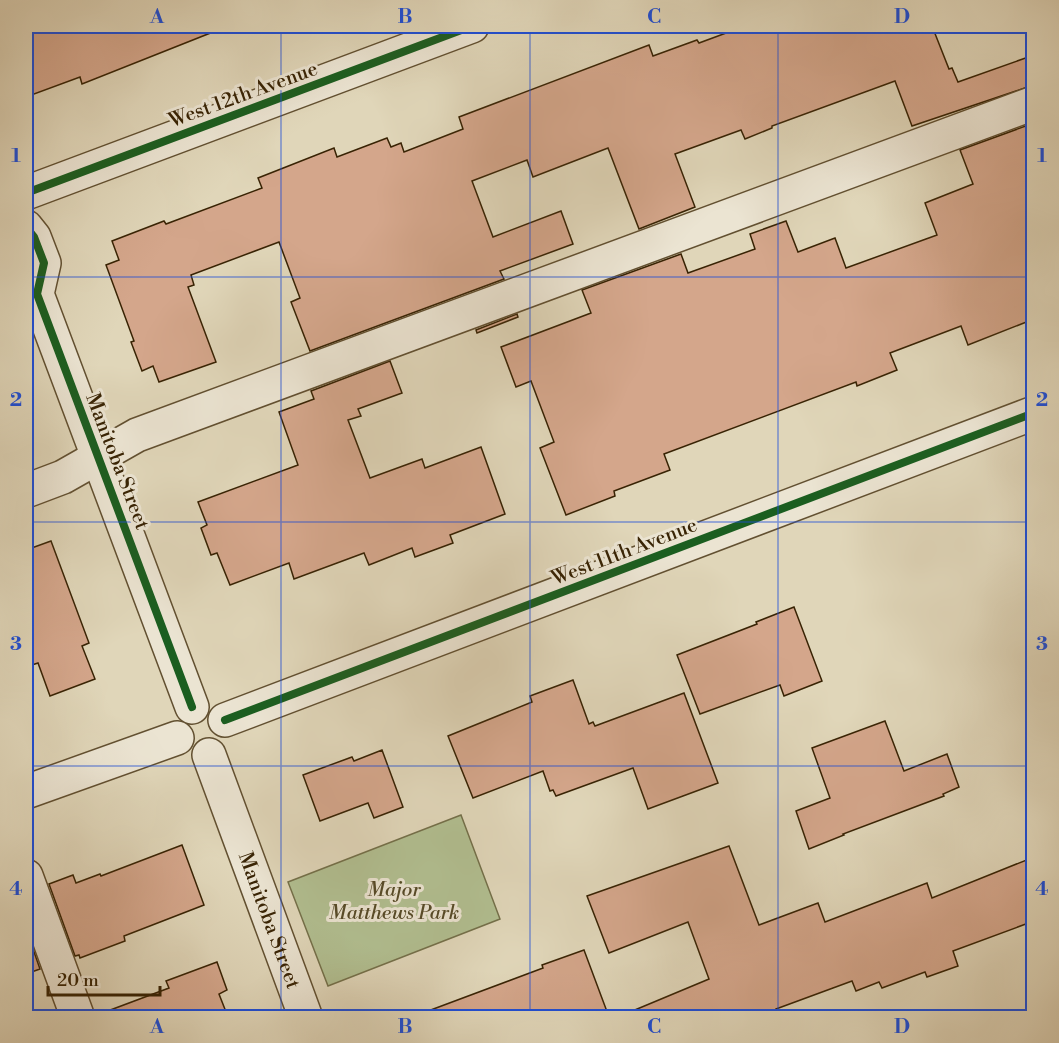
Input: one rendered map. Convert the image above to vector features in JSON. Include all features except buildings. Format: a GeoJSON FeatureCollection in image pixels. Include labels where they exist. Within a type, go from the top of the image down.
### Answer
{"type":"FeatureCollection","features":[{"type":"Feature","properties":{"kind":"street","name":"West 12th Avenue"},"geometry":{"type":"LineString","coordinates":[[26,193],[472,26]]}},
{"type":"Feature","properties":{"kind":"street"},"geometry":{"type":"LineString","coordinates":[[26,491],[63,477],[148,431],[1034,103]]}},
{"type":"Feature","properties":{"kind":"street","name":"Manitoba Street"},"geometry":{"type":"LineString","coordinates":[[26,227],[34,237],[44,263],[37,294],[192,707]]}},
{"type":"Feature","properties":{"kind":"street","name":"West 11th Avenue"},"geometry":{"type":"LineString","coordinates":[[225,720],[1034,413]]}},
{"type":"Feature","properties":{"kind":"street"},"geometry":{"type":"LineString","coordinates":[[201,705],[211,707],[220,712],[225,720],[227,730],[225,741],[219,749],[209,754],[199,756],[190,753],[177,738],[176,729],[179,719],[192,707],[201,705]]}},
{"type":"Feature","properties":{"kind":"street"},"geometry":{"type":"LineString","coordinates":[[26,792],[177,738]]}},
{"type":"Feature","properties":{"kind":"street","name":"Manitoba Street"},"geometry":{"type":"LineString","coordinates":[[209,754],[306,1017]]}},
{"type":"Feature","properties":{"kind":"street"},"geometry":{"type":"LineString","coordinates":[[26,876],[78,1017]]}},
{"type":"Feature","properties":{"kind":"green space","name":"Major Matthews Park"},"geometry":{"type":"Polygon","coordinates":[[[461,815],[500,919],[328,986],[288,882],[461,815]]]}},
{"type":"Feature","properties":{"kind":"cycle path"},"geometry":{"type":"LineString","coordinates":[[26,193],[472,26]]}},
{"type":"Feature","properties":{"kind":"cycle path"},"geometry":{"type":"LineString","coordinates":[[26,227],[34,237],[44,263],[37,294],[192,707]]}},
{"type":"Feature","properties":{"kind":"cycle path"},"geometry":{"type":"LineString","coordinates":[[225,720],[1034,413]]}}]}
